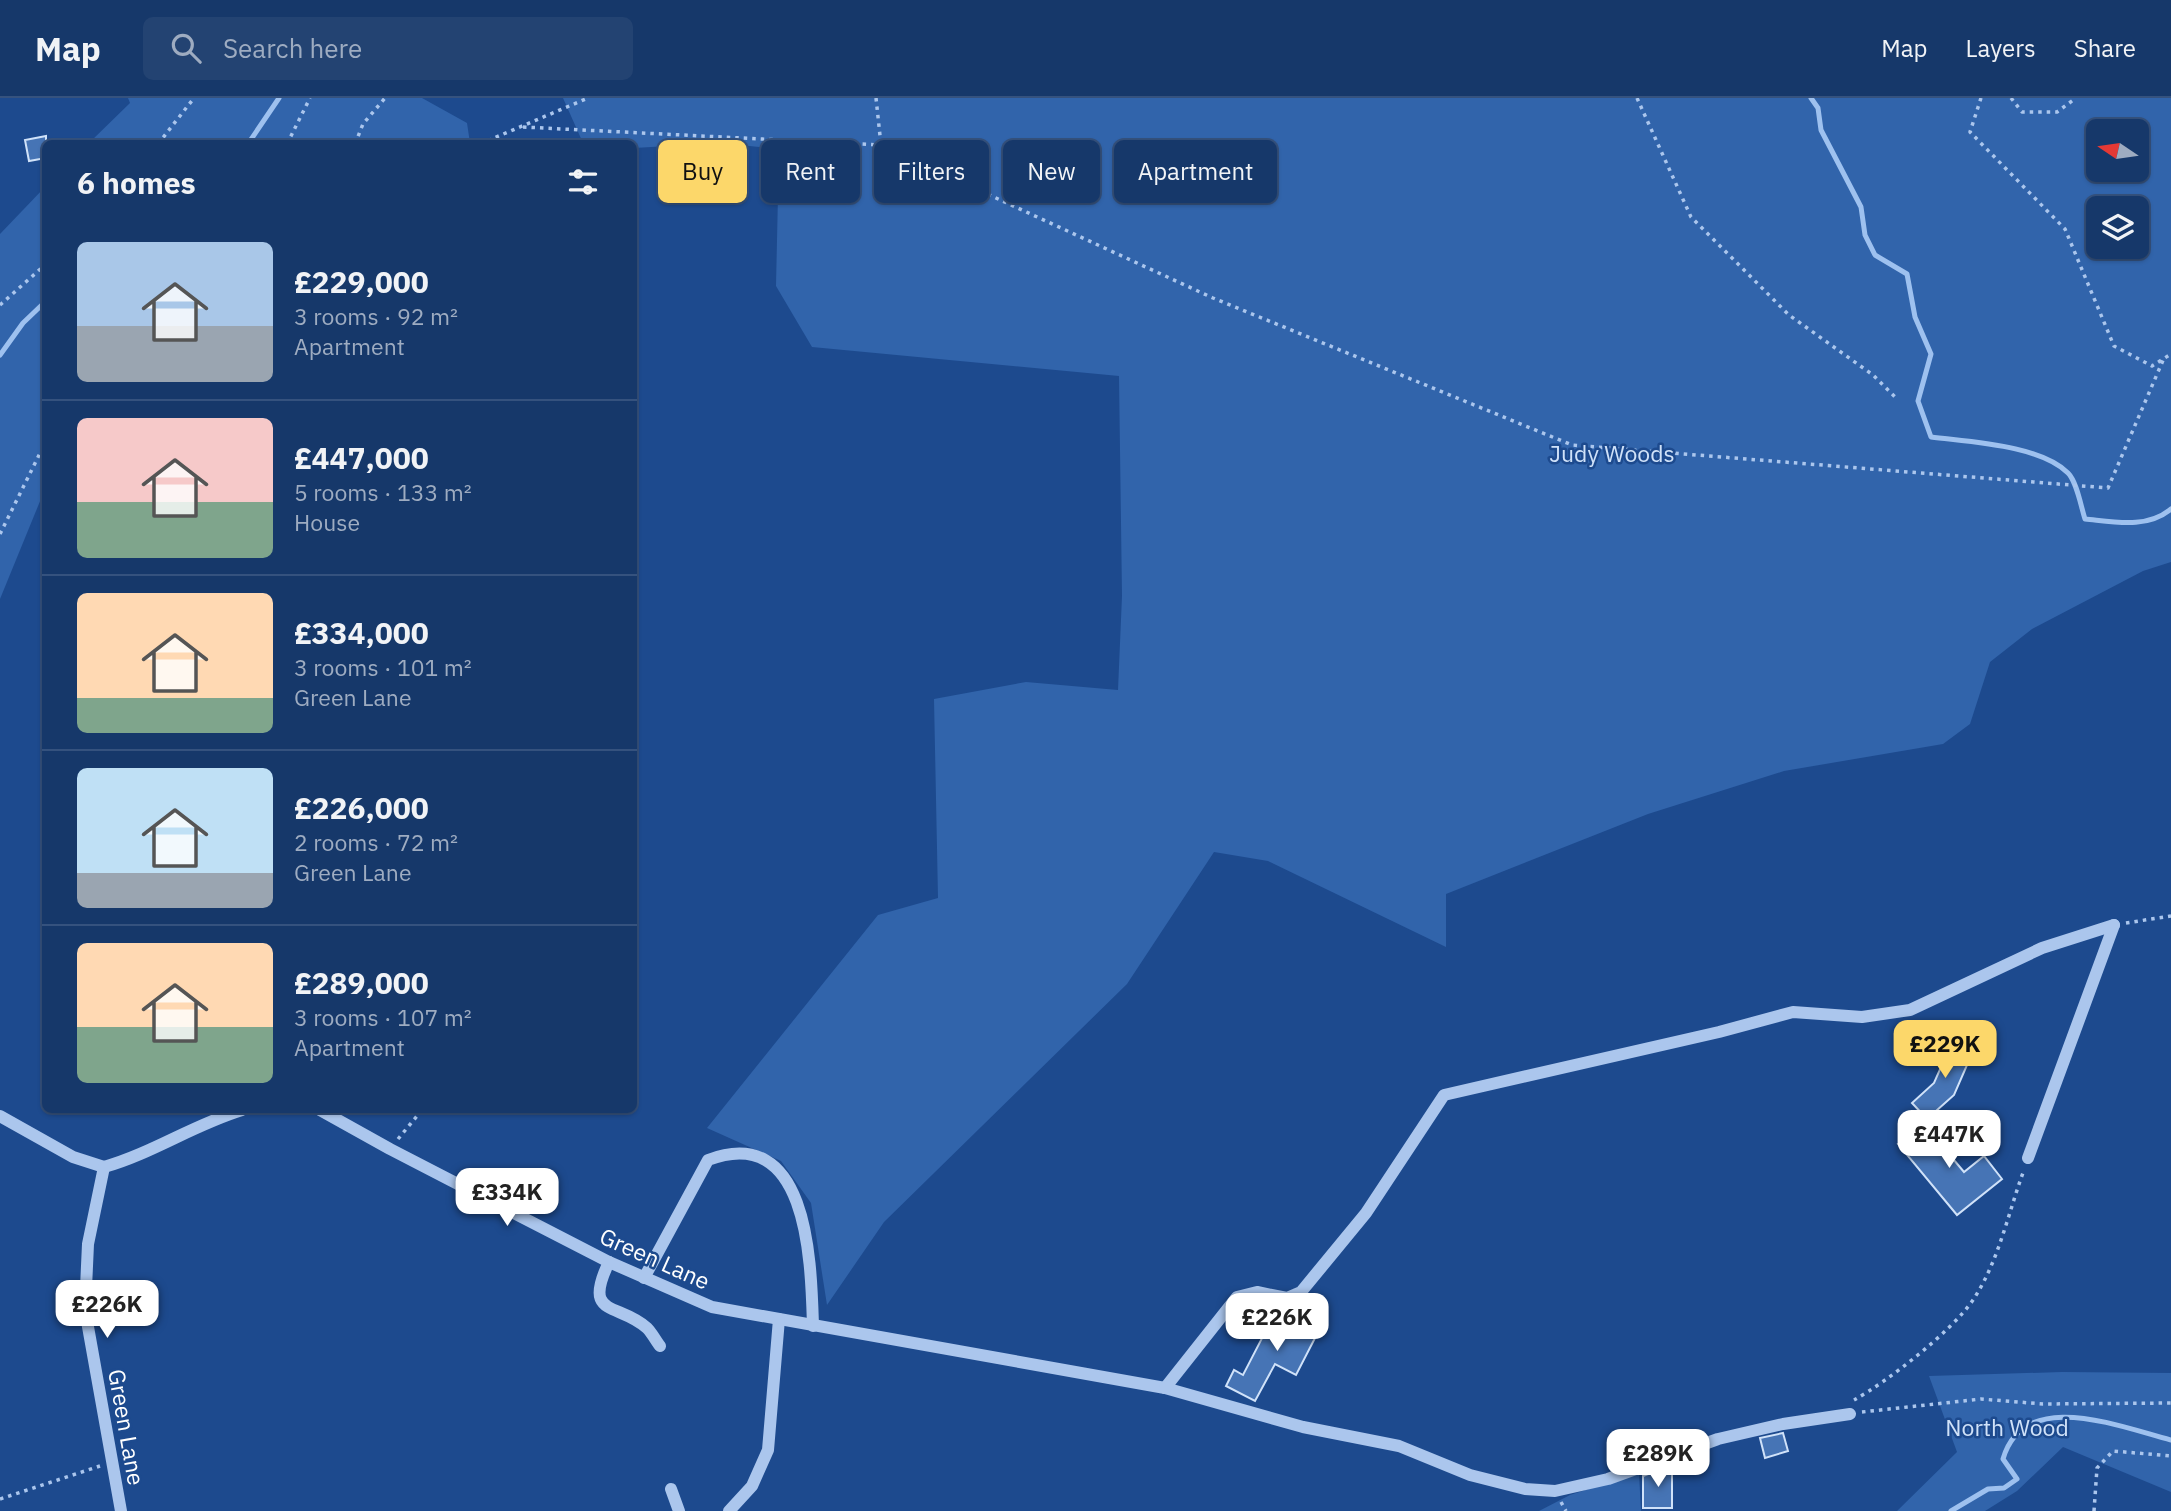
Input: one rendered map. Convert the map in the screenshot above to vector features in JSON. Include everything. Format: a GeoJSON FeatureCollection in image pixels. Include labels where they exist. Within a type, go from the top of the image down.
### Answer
{"type":"FeatureCollection","features":[{"type":"Feature","properties":{"kind":"street"},"geometry":{"type":"LineString","coordinates":[[2028,1158],[2114,925]]}},
{"type":"Feature","properties":{"kind":"street"},"geometry":{"type":"LineString","coordinates":[[1165,1388],[1237,1297],[1257,1292],[1287,1298],[1300,1292],[1334,1256],[1366,1213],[1444,1095],[1719,1032],[1793,1012],[1862,1017],[1910,1010],[2042,948],[2114,925]]}},
{"type":"Feature","properties":{"kind":"street"},"geometry":{"type":"LineString","coordinates":[[0,1116],[73,1157],[104,1167],[138,1157],[188,1129],[233,1113]]}},
{"type":"Feature","properties":{"kind":"street","name":"Green Lane"},"geometry":{"type":"LineString","coordinates":[[325,1113],[609,1262],[712,1307],[1165,1388],[1303,1427],[1399,1446],[1470,1475],[1525,1489],[1555,1491],[1608,1479],[1718,1439],[1851,1407]]}},
{"type":"Feature","properties":{"kind":"street"},"geometry":{"type":"LineString","coordinates":[[645,1278],[708,1160],[729,1152],[747,1154],[769,1162],[782,1174],[797,1200],[811,1261],[813,1326]]}},
{"type":"Feature","properties":{"kind":"street","name":"Green Lane"},"geometry":{"type":"LineString","coordinates":[[104,1167],[88,1244],[85,1310],[121,1511]]}},
{"type":"Feature","properties":{"kind":"street"},"geometry":{"type":"LineString","coordinates":[[609,1262],[598,1285],[601,1301],[612,1312],[648,1329],[660,1346]]}},
{"type":"Feature","properties":{"kind":"street"},"geometry":{"type":"LineString","coordinates":[[729,1511],[752,1486],[768,1450],[779,1319]]}},
{"type":"Feature","properties":{"kind":"street"},"geometry":{"type":"LineString","coordinates":[[671,1489],[679,1511]]}},
{"type":"Feature","properties":{"kind":"path"},"geometry":{"type":"LineString","coordinates":[[161,140],[194,98]]}},
{"type":"Feature","properties":{"kind":"path"},"geometry":{"type":"LineString","coordinates":[[289,140],[310,98]]}},
{"type":"Feature","properties":{"kind":"path"},"geometry":{"type":"LineString","coordinates":[[357,140],[363,124],[385,98]]}},
{"type":"Feature","properties":{"kind":"path"},"geometry":{"type":"LineString","coordinates":[[490,140],[588,98]]}},
{"type":"Feature","properties":{"kind":"path"},"geometry":{"type":"LineString","coordinates":[[876,98],[880,140]]}},
{"type":"Feature","properties":{"kind":"path"},"geometry":{"type":"LineString","coordinates":[[1637,98],[1691,217],[1789,315],[1873,375],[1895,397]]}},
{"type":"Feature","properties":{"kind":"path"},"geometry":{"type":"LineString","coordinates":[[1981,98],[1970,132],[2065,229],[2114,346],[2152,366],[2171,354]]}},
{"type":"Feature","properties":{"kind":"path"},"geometry":{"type":"LineString","coordinates":[[2011,98],[2022,112],[2057,111],[2076,98]]}},
{"type":"Feature","properties":{"kind":"path"},"geometry":{"type":"LineString","coordinates":[[523,127],[874,145]]}},
{"type":"Feature","properties":{"kind":"path"},"geometry":{"type":"LineString","coordinates":[[989,195],[1213,298],[1572,445],[2108,488],[2164,358]]}},
{"type":"Feature","properties":{"kind":"path"},"geometry":{"type":"LineString","coordinates":[[0,305],[42,268]]}},
{"type":"Feature","properties":{"kind":"path"},"geometry":{"type":"LineString","coordinates":[[0,534],[42,449]]}},
{"type":"Feature","properties":{"kind":"path"},"geometry":{"type":"LineString","coordinates":[[2114,925],[2171,916]]}},
{"type":"Feature","properties":{"kind":"path"},"geometry":{"type":"LineString","coordinates":[[390,1149],[420,1113]]}},
{"type":"Feature","properties":{"kind":"path"},"geometry":{"type":"LineString","coordinates":[[1851,1407],[1920,1354],[1972,1301],[1998,1250],[2028,1158]]}},
{"type":"Feature","properties":{"kind":"path"},"geometry":{"type":"LineString","coordinates":[[1851,1407],[1981,1399],[2043,1404],[2171,1403]]}},
{"type":"Feature","properties":{"kind":"path"},"geometry":{"type":"LineString","coordinates":[[2094,1511],[2097,1468],[2113,1451],[2171,1456]]}},
{"type":"Feature","properties":{"kind":"path"},"geometry":{"type":"LineString","coordinates":[[0,1499],[112,1462]]}},
{"type":"Feature","properties":{"kind":"green space"},"geometry":{"type":"Polygon","coordinates":[[[128,98],[422,98],[467,123],[470,140],[92,140],[130,103],[128,98]]]}},
{"type":"Feature","properties":{"kind":"green space","name":"Judy Woods"},"geometry":{"type":"Polygon","coordinates":[[[563,98],[2171,98],[2171,562],[2143,571],[2032,629],[1990,662],[1970,724],[1943,744],[1784,771],[1648,814],[1446,894],[1446,947],[1268,861],[1214,852],[1127,984],[884,1222],[827,1305],[811,1203],[781,1161],[707,1128],[878,915],[938,898],[934,699],[1026,682],[1118,690],[1122,596],[1119,376],[812,347],[776,286],[778,203],[860,203],[860,140],[761,140],[761,147],[747,146],[747,140],[658,140],[658,147],[637,148],[637,140],[582,140],[563,98]]]}},
{"type":"Feature","properties":{"kind":"green space"},"geometry":{"type":"Polygon","coordinates":[[[42,190],[42,496],[0,599],[0,234],[42,190]]]}},
{"type":"Feature","properties":{"kind":"green space","name":"North Wood"},"geometry":{"type":"Polygon","coordinates":[[[2062,1372],[2171,1373],[2171,1492],[2063,1447],[2017,1491],[1985,1511],[1897,1511],[1957,1452],[1929,1376],[2062,1372]]]}},
{"type":"Feature","properties":{"kind":"green space"},"geometry":{"type":"Polygon","coordinates":[[[1639,1473],[1641,1511],[1539,1511],[1570,1495],[1639,1473]]]}},
{"type":"Feature","properties":{"kind":"building"},"geometry":{"type":"Polygon","coordinates":[[[46,136],[46,140],[42,140],[42,159],[29,161],[25,140],[46,136]]]}},
{"type":"Feature","properties":{"kind":"building"},"geometry":{"type":"Polygon","coordinates":[[[1953,1040],[1974,1049],[1954,1095],[1927,1119],[1912,1103],[1934,1083],[1953,1040]]]}},
{"type":"Feature","properties":{"kind":"building"},"geometry":{"type":"Polygon","coordinates":[[[1923,1123],[1964,1172],[1984,1156],[2002,1179],[1957,1215],[1898,1144],[1923,1123]]]}},
{"type":"Feature","properties":{"kind":"building"},"geometry":{"type":"Polygon","coordinates":[[[1311,1302],[1325,1310],[1310,1336],[1315,1338],[1296,1375],[1275,1364],[1255,1401],[1226,1386],[1234,1370],[1243,1375],[1273,1317],[1296,1329],[1311,1302]]]}},
{"type":"Feature","properties":{"kind":"building"},"geometry":{"type":"Polygon","coordinates":[[[1783,1433],[1788,1451],[1765,1458],[1760,1438],[1783,1433]]]}},
{"type":"Feature","properties":{"kind":"building"},"geometry":{"type":"Polygon","coordinates":[[[1672,1465],[1672,1508],[1643,1508],[1643,1476],[1672,1465]]]}},
{"type":"Feature","properties":{"kind":"waterway"},"geometry":{"type":"LineString","coordinates":[[251,140],[279,98]]}},
{"type":"Feature","properties":{"kind":"waterway"},"geometry":{"type":"LineString","coordinates":[[1811,98],[1818,108],[1821,130],[1861,207],[1865,235],[1875,255],[1907,274],[1915,317],[1931,354],[1918,401],[1931,437],[2003,446],[2040,456],[2056,464],[2071,477],[2085,519],[2141,522],[2171,509]]}},
{"type":"Feature","properties":{"kind":"waterway"},"geometry":{"type":"LineString","coordinates":[[0,355],[23,323],[42,305]]}},
{"type":"Feature","properties":{"kind":"waterway"},"geometry":{"type":"LineString","coordinates":[[1951,1511],[1988,1489],[2004,1488],[2017,1479],[2003,1459],[2014,1437],[2031,1424],[2052,1418],[2076,1418],[2101,1421],[2171,1440]]}}]}
